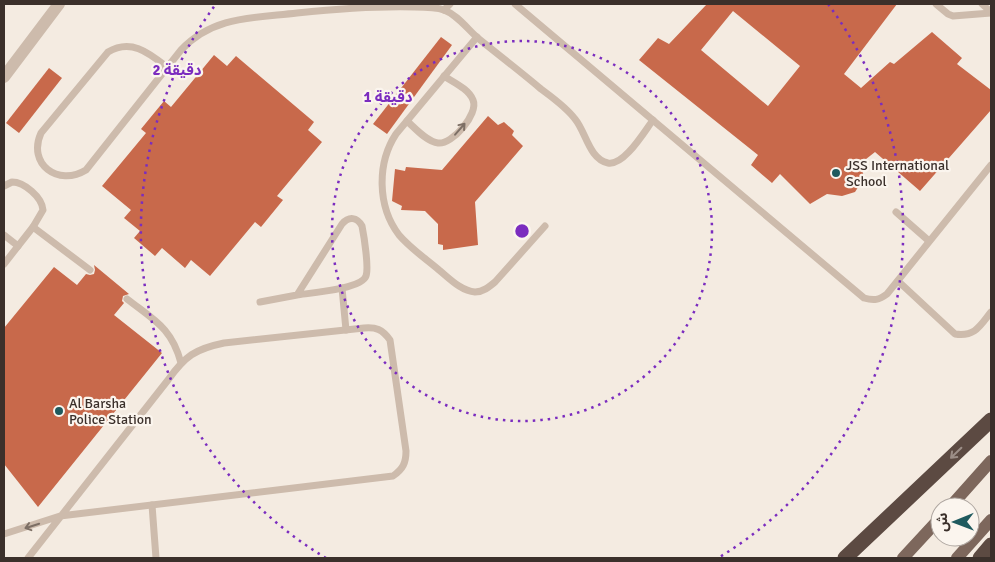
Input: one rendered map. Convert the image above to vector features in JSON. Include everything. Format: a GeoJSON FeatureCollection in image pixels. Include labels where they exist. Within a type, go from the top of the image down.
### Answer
{"type":"FeatureCollection","features":[{"type":"Feature","properties":{"kind":"highway"},"geometry":{"type":"LineString","coordinates":[[845,558],[991,420]]}},
{"type":"Feature","properties":{"kind":"highway"},"geometry":{"type":"LineString","coordinates":[[980,558],[991,545]]}},
{"type":"Feature","properties":{"kind":"main road"},"geometry":{"type":"LineString","coordinates":[[959,497],[991,461]]}},
{"type":"Feature","properties":{"kind":"main road"},"geometry":{"type":"LineString","coordinates":[[956,558],[991,520]]}},
{"type":"Feature","properties":{"kind":"main road"},"geometry":{"type":"LineString","coordinates":[[903,558],[930,529]]}},
{"type":"Feature","properties":{"kind":"street"},"geometry":{"type":"LineString","coordinates":[[4,77],[59,4]]}},
{"type":"Feature","properties":{"kind":"lane"},"geometry":{"type":"LineString","coordinates":[[444,10],[450,4]]}},
{"type":"Feature","properties":{"kind":"lane"},"geometry":{"type":"LineString","coordinates":[[515,4],[864,298],[880,299],[887,294],[991,166]]}},
{"type":"Feature","properties":{"kind":"lane"},"geometry":{"type":"LineString","coordinates":[[936,4],[953,16],[991,12]]}},
{"type":"Feature","properties":{"kind":"lane"},"geometry":{"type":"LineString","coordinates":[[982,4],[991,12]]}},
{"type":"Feature","properties":{"kind":"lane"},"geometry":{"type":"LineString","coordinates":[[167,67],[150,53],[137,47],[124,46],[108,52],[40,133],[37,149],[43,165],[51,172],[61,176],[72,176],[86,170],[167,67],[190,41],[209,28],[234,21],[378,7],[417,7],[444,10],[457,18],[477,37],[571,114],[584,131],[591,149],[601,160],[614,163],[619,161],[627,154],[653,120]]}},
{"type":"Feature","properties":{"kind":"lane"},"geometry":{"type":"LineString","coordinates":[[477,37],[392,140],[385,155],[382,184],[388,212],[396,230],[404,241],[458,285],[475,292],[490,286],[545,226]]}},
{"type":"Feature","properties":{"kind":"lane"},"geometry":{"type":"LineString","coordinates":[[407,121],[433,142],[443,143],[452,138],[470,118],[475,108],[472,97],[444,76]]}},
{"type":"Feature","properties":{"kind":"lane"},"geometry":{"type":"LineString","coordinates":[[4,186],[12,182],[18,183],[40,199],[43,210],[33,227],[4,264]]}},
{"type":"Feature","properties":{"kind":"lane"},"geometry":{"type":"LineString","coordinates":[[896,212],[929,241]]}},
{"type":"Feature","properties":{"kind":"lane"},"geometry":{"type":"LineString","coordinates":[[260,302],[342,288],[362,282],[367,275],[362,226],[356,218],[345,220],[297,295]]}},
{"type":"Feature","properties":{"kind":"lane"},"geometry":{"type":"LineString","coordinates":[[33,227],[90,270]]}},
{"type":"Feature","properties":{"kind":"lane"},"geometry":{"type":"LineString","coordinates":[[4,235],[18,246]]}},
{"type":"Feature","properties":{"kind":"lane"},"geometry":{"type":"LineString","coordinates":[[898,281],[955,334],[965,335],[973,332],[991,312]]}},
{"type":"Feature","properties":{"kind":"lane"},"geometry":{"type":"LineString","coordinates":[[342,288],[346,330]]}},
{"type":"Feature","properties":{"kind":"lane"},"geometry":{"type":"LineString","coordinates":[[128,299],[167,331],[176,346],[180,363]]}},
{"type":"Feature","properties":{"kind":"lane"},"geometry":{"type":"LineString","coordinates":[[4,534],[60,516],[393,476],[401,470],[406,461],[406,451],[390,340],[383,331],[374,328],[224,343],[208,346],[194,353],[180,363],[60,516],[28,558]]}},
{"type":"Feature","properties":{"kind":"lane"},"geometry":{"type":"LineString","coordinates":[[152,505],[156,558]]}},
{"type":"Feature","properties":{"kind":"building","name":"JSS International School"},"geometry":{"type":"Polygon","coordinates":[[[707,4],[897,4],[844,74],[861,88],[890,62],[894,64],[932,32],[962,58],[957,64],[991,90],[991,110],[920,191],[875,152],[861,163],[864,178],[855,192],[842,196],[827,194],[810,204],[780,174],[772,183],[751,165],[758,155],[639,60],[658,38],[669,44],[707,4]],[[733,11],[701,50],[768,106],[800,66],[733,11]]]}},
{"type":"Feature","properties":{"kind":"building"},"geometry":{"type":"Polygon","coordinates":[[[441,37],[452,45],[387,134],[373,124],[441,37]]]}},
{"type":"Feature","properties":{"kind":"building"},"geometry":{"type":"Polygon","coordinates":[[[214,55],[227,66],[236,56],[314,122],[308,130],[322,142],[277,196],[283,200],[261,227],[255,222],[210,276],[191,260],[185,268],[162,248],[155,256],[134,238],[140,231],[124,218],[131,210],[102,186],[146,133],[141,129],[164,101],[171,107],[214,55]]]}},
{"type":"Feature","properties":{"kind":"building"},"geometry":{"type":"Polygon","coordinates":[[[49,68],[62,78],[19,133],[6,123],[49,68]]]}},
{"type":"Feature","properties":{"kind":"building"},"geometry":{"type":"Polygon","coordinates":[[[488,116],[498,125],[504,122],[514,131],[512,135],[523,146],[475,202],[478,245],[443,250],[443,245],[438,244],[438,224],[425,211],[401,210],[402,206],[392,201],[395,169],[405,171],[406,167],[442,170],[488,116]]]}},
{"type":"Feature","properties":{"kind":"building","name":"Al Barsha Police Station"},"geometry":{"type":"Polygon","coordinates":[[[94,265],[129,294],[123,296],[122,301],[124,303],[114,315],[162,353],[38,507],[4,464],[4,328],[54,267],[77,285],[86,274],[94,274],[94,265]]]}},
{"type":"Feature","properties":{"kind":"place","name":"JSS International School"},"geometry":{"type":"Point","coordinates":[836,173]}},
{"type":"Feature","properties":{"kind":"place","name":"Al Barsha Police Station"},"geometry":{"type":"Point","coordinates":[59,411]}}]}
